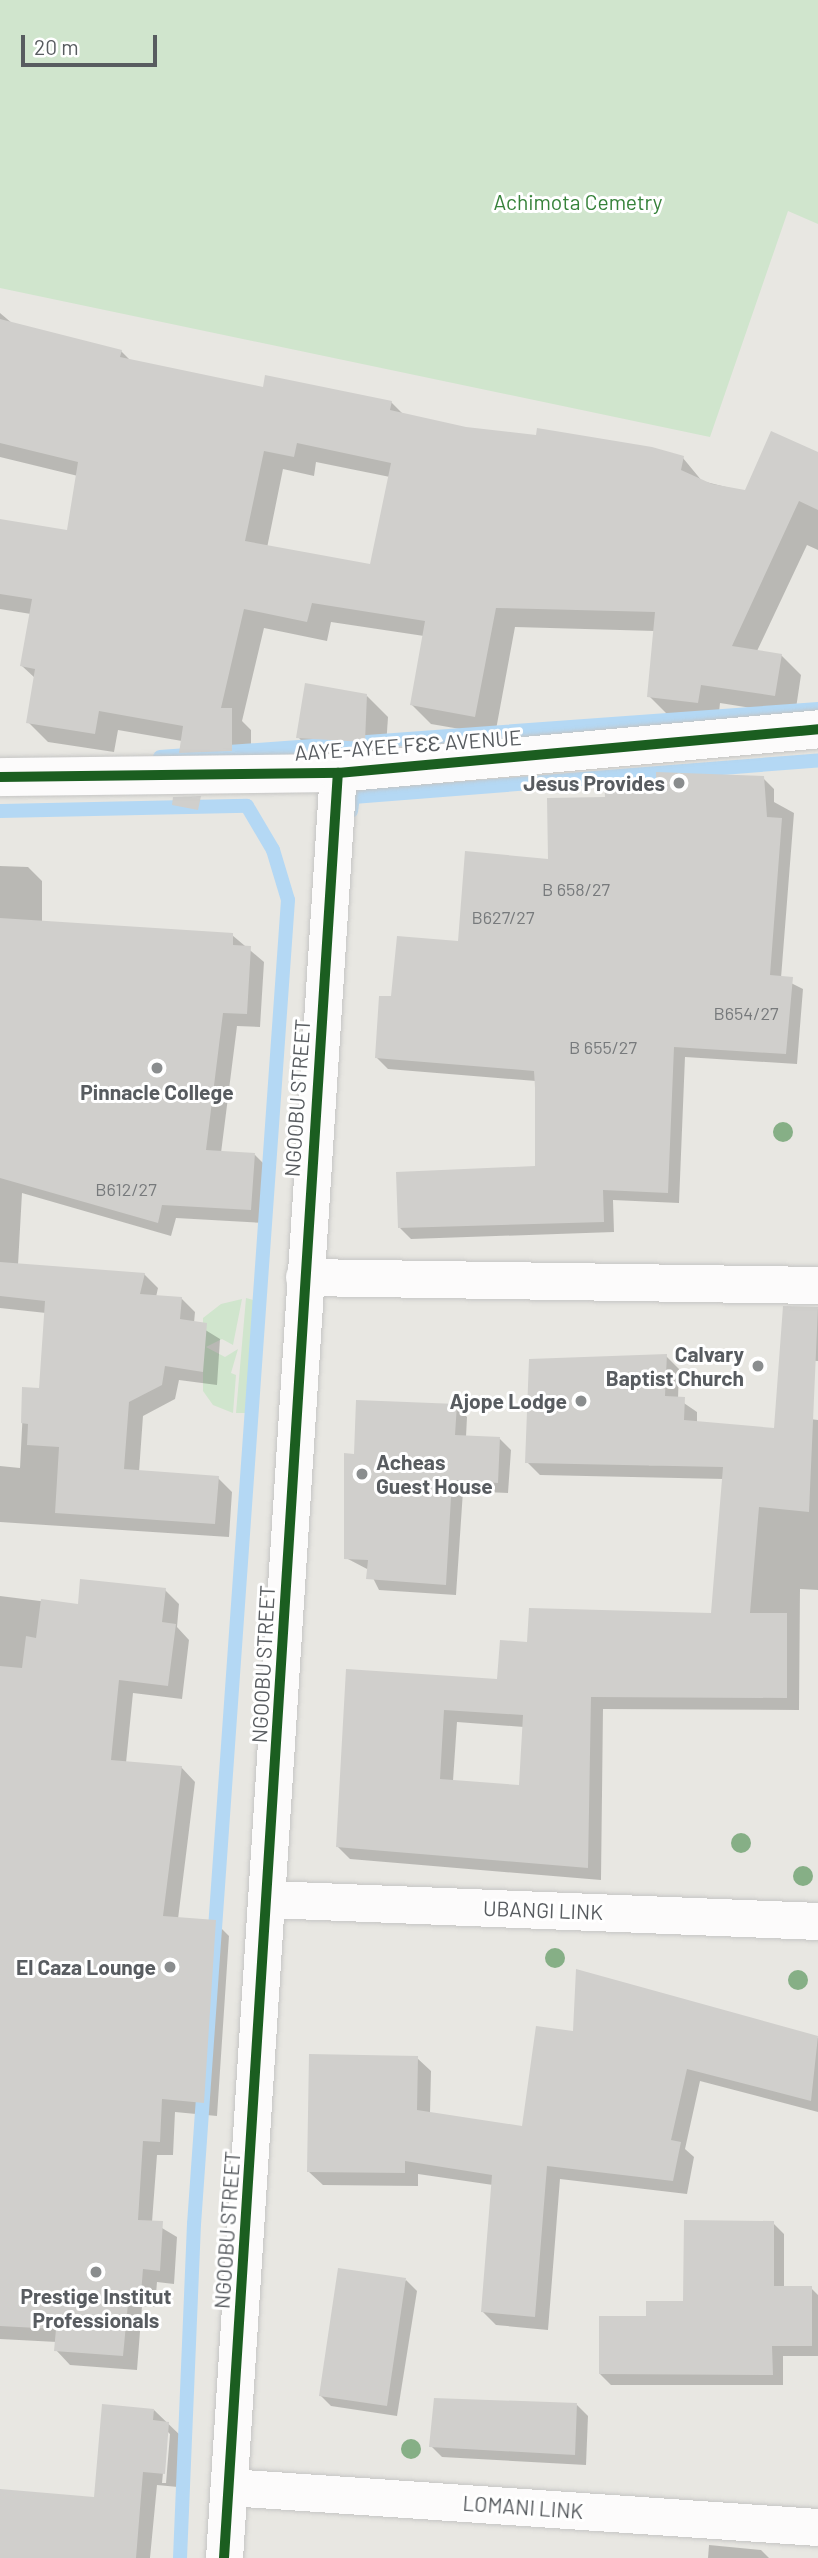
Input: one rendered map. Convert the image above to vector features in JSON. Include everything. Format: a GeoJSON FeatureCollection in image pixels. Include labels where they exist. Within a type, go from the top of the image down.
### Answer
{"type":"FeatureCollection","features":[{"type":"Feature","properties":{"kind":"street","name":"AAYE-AYEE FƐƐ AVENUE"},"geometry":{"type":"LineString","coordinates":[[0,778],[338,773],[818,729]]}},
{"type":"Feature","properties":{"kind":"street","name":"NGOOBU STREET"},"geometry":{"type":"LineString","coordinates":[[224,2558],[338,773]]}},
{"type":"Feature","properties":{"kind":"street"},"geometry":{"type":"LineString","coordinates":[[304,1278],[818,1285]]}},
{"type":"Feature","properties":{"kind":"street","name":"UBANGI LINK"},"geometry":{"type":"LineString","coordinates":[[268,1899],[818,1921]]}},
{"type":"Feature","properties":{"kind":"street","name":"LOMANI LINK"},"geometry":{"type":"LineString","coordinates":[[229,2487],[818,2527]]}},
{"type":"Feature","properties":{"kind":"green space","name":"Achimota Cemetry"},"geometry":{"type":"Polygon","coordinates":[[[0,0],[818,0],[818,224],[788,211],[710,437],[0,288],[0,0]]]}},
{"type":"Feature","properties":{"kind":"green space"},"geometry":{"type":"Polygon","coordinates":[[[246,1298],[261,1302],[252,1413],[236,1413],[246,1298]]]}},
{"type":"Feature","properties":{"kind":"green space"},"geometry":{"type":"Polygon","coordinates":[[[242,1299],[233,1345],[222,1339],[206,1347],[225,1357],[238,1349],[231,1373],[236,1375],[233,1413],[213,1405],[203,1391],[203,1318],[221,1304],[242,1299]]]}},
{"type":"Feature","properties":{"kind":"building"},"geometry":{"type":"Polygon","coordinates":[[[0,319],[122,350],[120,357],[263,387],[265,375],[392,401],[390,410],[466,427],[536,435],[537,428],[652,447],[684,456],[681,470],[712,484],[745,490],[771,431],[818,452],[818,510],[799,501],[732,646],[782,654],[775,696],[701,685],[698,703],[647,697],[655,612],[496,608],[475,717],[410,705],[425,621],[312,603],[307,622],[244,609],[221,708],[232,708],[232,751],[179,753],[183,726],[99,711],[95,734],[26,723],[35,669],[20,666],[32,599],[0,594],[0,519],[67,530],[78,462],[0,443],[0,319]],[[297,443],[294,457],[264,451],[245,541],[370,564],[391,463],[297,443]]]}},
{"type":"Feature","properties":{"kind":"building"},"geometry":{"type":"Polygon","coordinates":[[[305,683],[367,694],[365,742],[296,738],[305,683]]]}},
{"type":"Feature","properties":{"kind":"building"},"geometry":{"type":"Polygon","coordinates":[[[656,772],[764,776],[767,817],[782,818],[770,975],[793,977],[786,1054],[674,1047],[668,1193],[603,1190],[604,1222],[398,1228],[396,1172],[535,1166],[535,1088],[534,1071],[375,1058],[379,996],[391,996],[397,936],[458,941],[465,851],[548,859],[547,798],[605,797],[604,780],[656,779],[656,772]]]}},
{"type":"Feature","properties":{"kind":"building"},"geometry":{"type":"Polygon","coordinates":[[[201,796],[198,810],[172,805],[173,797],[201,796]]]}},
{"type":"Feature","properties":{"kind":"building"},"geometry":{"type":"Polygon","coordinates":[[[0,918],[233,933],[233,945],[251,946],[247,1014],[223,1013],[206,1150],[255,1153],[251,1210],[162,1205],[158,1223],[0,1178],[0,918]]]}},
{"type":"Feature","properties":{"kind":"building"},"geometry":{"type":"Polygon","coordinates":[[[0,1262],[145,1273],[140,1294],[182,1297],[180,1319],[207,1323],[203,1372],[165,1366],[162,1385],[129,1402],[124,1469],[219,1476],[215,1524],[55,1513],[59,1447],[27,1445],[28,1424],[21,1423],[22,1387],[39,1388],[45,1301],[0,1296],[0,1262]]]}},
{"type":"Feature","properties":{"kind":"building"},"geometry":{"type":"Polygon","coordinates":[[[783,1306],[818,1307],[809,1512],[759,1507],[750,1613],[787,1613],[787,1698],[591,1697],[588,1868],[336,1847],[346,1669],[497,1679],[500,1640],[527,1642],[529,1608],[711,1613],[723,1467],[525,1463],[529,1359],[667,1354],[665,1396],[685,1397],[684,1420],[774,1428],[783,1306]],[[444,1710],[440,1779],[519,1785],[523,1715],[444,1710]]]}},
{"type":"Feature","properties":{"kind":"building"},"geometry":{"type":"Polygon","coordinates":[[[356,1400],[457,1404],[455,1435],[500,1437],[498,1483],[452,1480],[446,1585],[366,1579],[368,1560],[344,1559],[344,1453],[354,1454],[356,1400]]]}},
{"type":"Feature","properties":{"kind":"building"},"geometry":{"type":"Polygon","coordinates":[[[80,1579],[166,1588],[162,1622],[176,1624],[168,1686],[119,1680],[111,1760],[182,1766],[163,1916],[216,1920],[204,2103],[162,2099],[160,2142],[143,2141],[138,2220],[163,2221],[160,2271],[143,2269],[141,2294],[129,2293],[123,2356],[54,2351],[56,2329],[0,2326],[0,1666],[22,1668],[26,1636],[36,1638],[41,1599],[78,1604],[80,1579]]]}},
{"type":"Feature","properties":{"kind":"building"},"geometry":{"type":"Polygon","coordinates":[[[576,1969],[818,2036],[811,2101],[687,2069],[671,2140],[681,2142],[673,2181],[547,2166],[535,2317],[481,2312],[492,2175],[405,2161],[405,2173],[307,2172],[309,2054],[418,2056],[417,2110],[522,2126],[536,2026],[573,2031],[576,1969]]]}},
{"type":"Feature","properties":{"kind":"building"},"geometry":{"type":"Polygon","coordinates":[[[684,2220],[774,2221],[774,2286],[812,2286],[812,2346],[772,2346],[773,2375],[599,2374],[599,2316],[646,2316],[646,2301],[683,2301],[684,2220]]]}},
{"type":"Feature","properties":{"kind":"building"},"geometry":{"type":"Polygon","coordinates":[[[338,2268],[406,2278],[387,2406],[319,2396],[338,2268]]]}},
{"type":"Feature","properties":{"kind":"building"},"geometry":{"type":"Polygon","coordinates":[[[434,2398],[577,2403],[575,2455],[429,2447],[434,2398]]]}},
{"type":"Feature","properties":{"kind":"building"},"geometry":{"type":"Polygon","coordinates":[[[102,2404],[154,2409],[153,2420],[169,2422],[165,2474],[143,2472],[136,2558],[0,2558],[0,2489],[94,2497],[102,2404]]]}},
{"type":"Feature","properties":{"kind":"waterway"},"geometry":{"type":"LineString","coordinates":[[160,757],[818,709]]}},
{"type":"Feature","properties":{"kind":"waterway"},"geometry":{"type":"LineString","coordinates":[[351,811],[353,797],[818,760]]}},
{"type":"Feature","properties":{"kind":"waterway"},"geometry":{"type":"LineString","coordinates":[[0,811],[247,806],[273,850],[288,900],[194,2224],[180,2558]]}},
{"type":"Feature","properties":{"kind":"cycle path"},"geometry":{"type":"LineString","coordinates":[[0,777],[338,773],[818,729]]}},
{"type":"Feature","properties":{"kind":"cycle path"},"geometry":{"type":"LineString","coordinates":[[224,2558],[338,773]]}},
{"type":"Feature","properties":{"kind":"place","name":"Jesus Provides"},"geometry":{"type":"Point","coordinates":[679,783]}},
{"type":"Feature","properties":{"kind":"place","name":"Pinnacle College"},"geometry":{"type":"Point","coordinates":[157,1068]}},
{"type":"Feature","properties":{"kind":"place","name":"Calvary Baptist Church"},"geometry":{"type":"Point","coordinates":[758,1366]}},
{"type":"Feature","properties":{"kind":"place","name":"Ajope Lodge"},"geometry":{"type":"Point","coordinates":[581,1401]}},
{"type":"Feature","properties":{"kind":"place","name":"Acheas Guest House"},"geometry":{"type":"Point","coordinates":[362,1474]}},
{"type":"Feature","properties":{"kind":"place","name":"El Caza Lounge"},"geometry":{"type":"Point","coordinates":[170,1967]}},
{"type":"Feature","properties":{"kind":"place","name":"Prestige Institut Professionals"},"geometry":{"type":"Point","coordinates":[96,2272]}}]}
